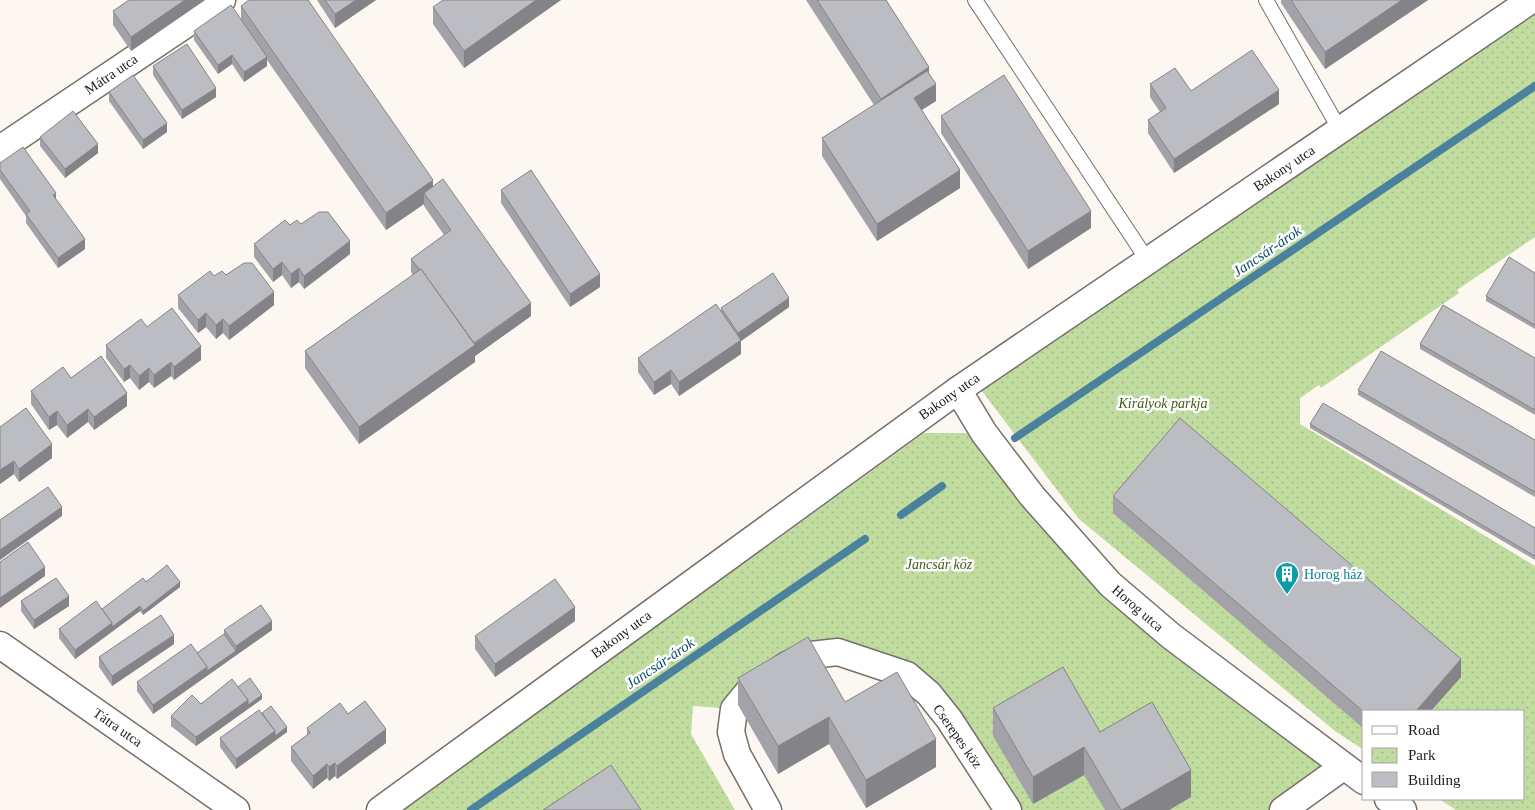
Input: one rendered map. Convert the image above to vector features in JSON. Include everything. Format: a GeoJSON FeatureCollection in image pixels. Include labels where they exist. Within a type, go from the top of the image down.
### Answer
{"type":"FeatureCollection","features":[{"type":"Feature","properties":{"kind":"street","name":"Mátra utca"},"geometry":{"type":"LineString","coordinates":[[0,149],[222,0]]}},
{"type":"Feature","properties":{"kind":"street","name":"Bakony utca"},"geometry":{"type":"LineString","coordinates":[[380,810],[958,390],[1531,0]]}},
{"type":"Feature","properties":{"kind":"street","name":"Horog utca"},"geometry":{"type":"LineString","coordinates":[[958,390],[984,433],[1032,496],[1110,584],[1171,636],[1362,780]]}},
{"type":"Feature","properties":{"kind":"street","name":"Tátra utca"},"geometry":{"type":"LineString","coordinates":[[0,645],[236,810]]}},
{"type":"Feature","properties":{"kind":"street","name":"Cserepes köz"},"geometry":{"type":"LineString","coordinates":[[768,810],[738,754],[731,732],[734,709],[748,692],[788,665],[811,655],[838,652],[906,675],[929,694],[949,719],[1005,809]]}},
{"type":"Feature","properties":{"kind":"street"},"geometry":{"type":"LineString","coordinates":[[1283,810],[1343,766]]}},
{"type":"Feature","properties":{"kind":"street"},"geometry":{"type":"LineString","coordinates":[[1389,800],[1403,810]]}},
{"type":"Feature","properties":{"kind":"lane"},"geometry":{"type":"LineString","coordinates":[[975,0],[1148,261]]}},
{"type":"Feature","properties":{"kind":"lane"},"geometry":{"type":"LineString","coordinates":[[1266,0],[1340,130]]}},
{"type":"Feature","properties":{"kind":"green space","name":"Királyok parkja"},"geometry":{"type":"Polygon","coordinates":[[[1535,0],[1535,237],[1457,290],[1459,293],[1321,388],[1319,385],[1300,398],[1300,424],[1535,566],[1535,810],[1456,810],[1441,800],[1525,800],[1525,710],[1362,710],[1362,749],[1335,731],[1079,519],[966,370],[1535,0]]]}},
{"type":"Feature","properties":{"kind":"green space","name":"Jancsár köz"},"geometry":{"type":"Polygon","coordinates":[[[924,433],[984,433],[1110,584],[1343,767],[1283,810],[1008,810],[929,694],[838,652],[734,709],[693,706],[691,734],[735,810],[403,810],[924,433]]]}},
{"type":"Feature","properties":{"kind":"building"},"geometry":{"type":"Polygon","coordinates":[[[129,0],[185,0],[131,37],[113,11],[129,0]]]}},
{"type":"Feature","properties":{"kind":"building"},"geometry":{"type":"Polygon","coordinates":[[[249,0],[308,0],[433,180],[386,213],[241,6],[249,0]]]}},
{"type":"Feature","properties":{"kind":"building"},"geometry":{"type":"Polygon","coordinates":[[[325,0],[356,0],[335,14],[325,0]]]}},
{"type":"Feature","properties":{"kind":"building"},"geometry":{"type":"Polygon","coordinates":[[[443,0],[536,0],[464,51],[433,7],[443,0]]]}},
{"type":"Feature","properties":{"kind":"building"},"geometry":{"type":"Polygon","coordinates":[[[817,0],[886,0],[929,67],[881,99],[817,0]]]}},
{"type":"Feature","properties":{"kind":"building"},"geometry":{"type":"Polygon","coordinates":[[[1291,0],[1402,0],[1325,52],[1291,0]]]}},
{"type":"Feature","properties":{"kind":"building"},"geometry":{"type":"Polygon","coordinates":[[[231,5],[267,57],[244,72],[232,55],[218,65],[194,31],[231,5]]]}},
{"type":"Feature","properties":{"kind":"building"},"geometry":{"type":"Polygon","coordinates":[[[187,44],[216,88],[182,110],[153,66],[187,44]]]}},
{"type":"Feature","properties":{"kind":"building"},"geometry":{"type":"Polygon","coordinates":[[[1252,50],[1279,90],[1174,159],[1148,120],[1166,108],[1150,84],[1175,68],[1191,91],[1252,50]]]}},
{"type":"Feature","properties":{"kind":"building"},"geometry":{"type":"Polygon","coordinates":[[[927,71],[936,84],[914,98],[960,170],[877,224],[822,138],[927,71]]]}},
{"type":"Feature","properties":{"kind":"building"},"geometry":{"type":"Polygon","coordinates":[[[133,75],[167,123],[143,140],[109,92],[133,75]]]}},
{"type":"Feature","properties":{"kind":"building"},"geometry":{"type":"Polygon","coordinates":[[[1004,75],[1091,211],[1028,251],[941,116],[1004,75]]]}},
{"type":"Feature","properties":{"kind":"building"},"geometry":{"type":"Polygon","coordinates":[[[73,111],[98,144],[65,169],[40,137],[73,111]]]}},
{"type":"Feature","properties":{"kind":"building"},"geometry":{"type":"Polygon","coordinates":[[[23,147],[56,193],[53,195],[85,239],[58,258],[26,214],[30,211],[0,170],[0,163],[23,147]]]}},
{"type":"Feature","properties":{"kind":"building"},"geometry":{"type":"Polygon","coordinates":[[[531,170],[600,274],[570,294],[501,190],[531,170]]]}},
{"type":"Feature","properties":{"kind":"building"},"geometry":{"type":"Polygon","coordinates":[[[443,179],[531,303],[474,343],[421,269],[411,259],[451,230],[424,193],[443,179]]]}},
{"type":"Feature","properties":{"kind":"building"},"geometry":{"type":"Polygon","coordinates":[[[319,212],[328,212],[350,241],[304,276],[299,268],[291,274],[282,262],[273,269],[254,244],[285,220],[290,225],[297,220],[301,224],[319,212]]]}},
{"type":"Feature","properties":{"kind":"building"},"geometry":{"type":"Polygon","coordinates":[[[1509,257],[1535,273],[1535,325],[1486,296],[1509,257]]]}},
{"type":"Feature","properties":{"kind":"building"},"geometry":{"type":"Polygon","coordinates":[[[244,263],[252,263],[274,292],[229,326],[223,319],[216,325],[206,313],[198,320],[178,295],[210,271],[214,276],[222,271],[226,275],[244,263]]]}},
{"type":"Feature","properties":{"kind":"building"},"geometry":{"type":"Polygon","coordinates":[[[421,269],[475,345],[359,427],[305,351],[421,269]]]}},
{"type":"Feature","properties":{"kind":"building"},"geometry":{"type":"Polygon","coordinates":[[[773,273],[789,298],[738,333],[721,308],[773,273]]]}},
{"type":"Feature","properties":{"kind":"building"},"geometry":{"type":"Polygon","coordinates":[[[716,304],[741,340],[679,382],[671,370],[654,382],[638,358],[716,304]]]}},
{"type":"Feature","properties":{"kind":"building"},"geometry":{"type":"Polygon","coordinates":[[[1443,305],[1535,358],[1535,410],[1420,344],[1443,305]]]}},
{"type":"Feature","properties":{"kind":"building"},"geometry":{"type":"Polygon","coordinates":[[[172,308],[201,346],[174,367],[171,362],[154,375],[149,368],[139,376],[130,365],[124,369],[106,345],[141,319],[147,327],[172,308]]]}},
{"type":"Feature","properties":{"kind":"building"},"geometry":{"type":"Polygon","coordinates":[[[1381,351],[1535,440],[1535,492],[1358,390],[1381,351]]]}},
{"type":"Feature","properties":{"kind":"building"},"geometry":{"type":"Polygon","coordinates":[[[101,356],[127,393],[94,417],[88,409],[67,425],[57,411],[49,417],[31,391],[63,367],[71,378],[101,356]]]}},
{"type":"Feature","properties":{"kind":"building"},"geometry":{"type":"Polygon","coordinates":[[[1323,403],[1535,528],[1535,556],[1310,424],[1323,403]]]}},
{"type":"Feature","properties":{"kind":"building"},"geometry":{"type":"Polygon","coordinates":[[[26,408],[52,444],[19,469],[14,461],[0,470],[0,427],[26,408]]]}},
{"type":"Feature","properties":{"kind":"building","name":"Horog ház"},"geometry":{"type":"Polygon","coordinates":[[[1180,418],[1461,659],[1417,710],[1362,710],[1113,496],[1180,418]]]}},
{"type":"Feature","properties":{"kind":"building"},"geometry":{"type":"Polygon","coordinates":[[[48,487],[62,507],[0,550],[0,520],[48,487]]]}},
{"type":"Feature","properties":{"kind":"building"},"geometry":{"type":"Polygon","coordinates":[[[28,542],[45,567],[0,598],[0,562],[28,542]]]}},
{"type":"Feature","properties":{"kind":"building"},"geometry":{"type":"Polygon","coordinates":[[[167,565],[180,582],[143,611],[140,606],[112,627],[112,623],[102,609],[143,578],[146,582],[167,565]]]}},
{"type":"Feature","properties":{"kind":"building"},"geometry":{"type":"Polygon","coordinates":[[[56,578],[69,596],[34,620],[21,601],[56,578]]]}},
{"type":"Feature","properties":{"kind":"building"},"geometry":{"type":"Polygon","coordinates":[[[555,579],[575,607],[495,664],[475,636],[555,579]]]}},
{"type":"Feature","properties":{"kind":"building"},"geometry":{"type":"Polygon","coordinates":[[[96,601],[112,623],[75,650],[59,629],[96,601]]]}},
{"type":"Feature","properties":{"kind":"building"},"geometry":{"type":"Polygon","coordinates":[[[261,605],[272,621],[236,646],[224,630],[261,605]]]}},
{"type":"Feature","properties":{"kind":"building"},"geometry":{"type":"Polygon","coordinates":[[[161,615],[174,635],[112,676],[99,657],[161,615]]]}},
{"type":"Feature","properties":{"kind":"building"},"geometry":{"type":"Polygon","coordinates":[[[224,634],[236,651],[207,671],[207,667],[197,653],[224,634]]]}},
{"type":"Feature","properties":{"kind":"building"},"geometry":{"type":"Polygon","coordinates":[[[808,637],[845,702],[897,672],[936,739],[866,780],[829,717],[778,746],[738,678],[808,637]]]}},
{"type":"Feature","properties":{"kind":"building"},"geometry":{"type":"Polygon","coordinates":[[[191,644],[207,667],[153,705],[137,682],[191,644]]]}},
{"type":"Feature","properties":{"kind":"building"},"geometry":{"type":"Polygon","coordinates":[[[1063,667],[1100,732],[1152,702],[1191,770],[1122,810],[1084,747],[1033,777],[993,708],[1063,667]]]}},
{"type":"Feature","properties":{"kind":"building"},"geometry":{"type":"Polygon","coordinates":[[[250,678],[262,695],[248,705],[248,700],[238,687],[250,678]]]}},
{"type":"Feature","properties":{"kind":"building"},"geometry":{"type":"Polygon","coordinates":[[[232,679],[248,700],[196,737],[171,716],[192,695],[201,704],[232,679]]]}},
{"type":"Feature","properties":{"kind":"building"},"geometry":{"type":"Polygon","coordinates":[[[365,701],[386,729],[337,766],[335,763],[329,767],[327,764],[313,776],[291,747],[310,733],[307,728],[340,703],[348,714],[365,701]]]}},
{"type":"Feature","properties":{"kind":"building"},"geometry":{"type":"Polygon","coordinates":[[[271,706],[287,727],[275,736],[275,731],[262,713],[271,706]]]}},
{"type":"Feature","properties":{"kind":"building"},"geometry":{"type":"Polygon","coordinates":[[[259,710],[275,731],[236,759],[220,738],[259,710]]]}},
{"type":"Feature","properties":{"kind":"building"},"geometry":{"type":"Polygon","coordinates":[[[611,765],[641,810],[543,810],[611,765]]]}},
{"type":"Feature","properties":{"kind":"waterway","name":"Jancsár-árok"},"geometry":{"type":"LineString","coordinates":[[1015,438],[1535,86]]}},
{"type":"Feature","properties":{"kind":"waterway","name":"Jancsár-árok"},"geometry":{"type":"LineString","coordinates":[[901,515],[942,486]]}},
{"type":"Feature","properties":{"kind":"waterway","name":"Jancsár-árok"},"geometry":{"type":"LineString","coordinates":[[471,810],[865,539]]}},
{"type":"Feature","properties":{"kind":"place","name":"Horog ház"},"geometry":{"type":"Point","coordinates":[1287,595]}}]}
